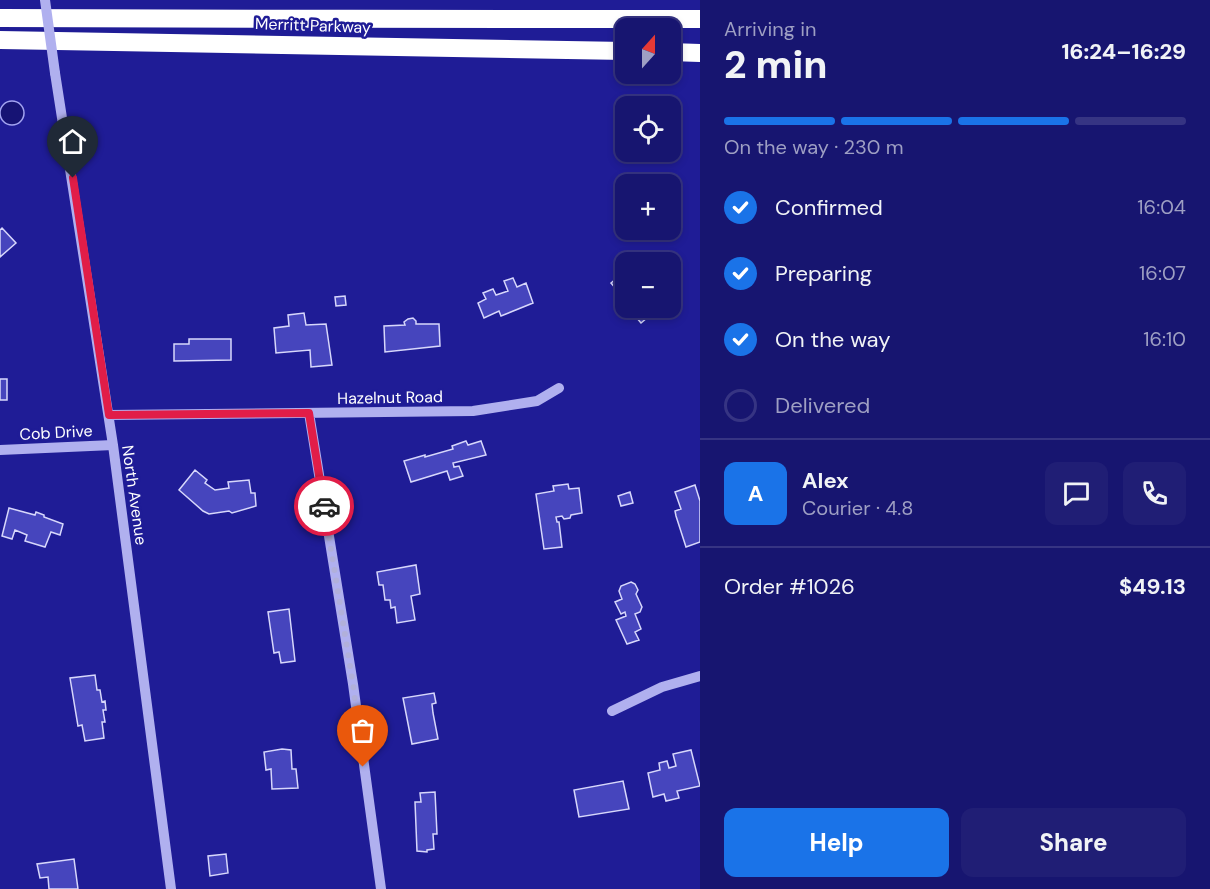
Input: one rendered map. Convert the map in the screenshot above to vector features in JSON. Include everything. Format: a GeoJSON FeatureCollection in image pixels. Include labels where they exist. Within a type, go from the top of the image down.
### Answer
{"type":"FeatureCollection","features":[{"type":"Feature","properties":{"kind":"highway","name":"Merritt Parkway"},"geometry":{"type":"LineString","coordinates":[[0,18],[700,19]]}},
{"type":"Feature","properties":{"kind":"highway","name":"Merritt Parkway"},"geometry":{"type":"LineString","coordinates":[[0,39],[615,51]]}},
{"type":"Feature","properties":{"kind":"highway"},"geometry":{"type":"LineString","coordinates":[[681,52],[700,52]]}},
{"type":"Feature","properties":{"kind":"street","name":"North Avenue"},"geometry":{"type":"LineString","coordinates":[[45,0],[109,415],[171,889]]}},
{"type":"Feature","properties":{"kind":"street","name":"Hazelnut Road"},"geometry":{"type":"LineString","coordinates":[[109,415],[474,411],[537,401],[559,388]]}},
{"type":"Feature","properties":{"kind":"street"},"geometry":{"type":"LineString","coordinates":[[309,413],[353,684],[381,889]]}},
{"type":"Feature","properties":{"kind":"street","name":"Cob Drive"},"geometry":{"type":"LineString","coordinates":[[0,450],[113,445]]}},
{"type":"Feature","properties":{"kind":"street"},"geometry":{"type":"LineString","coordinates":[[612,711],[662,687],[700,676]]}},
{"type":"Feature","properties":{"kind":"shaded area"},"geometry":{"type":"Polygon","coordinates":[[[12,101],[21,104],[24,113],[21,122],[12,125],[3,122],[0,113],[3,104],[12,101]]]}},
{"type":"Feature","properties":{"kind":"building"},"geometry":{"type":"Polygon","coordinates":[[[2,228],[16,243],[0,257],[0,230],[2,228]]]}},
{"type":"Feature","properties":{"kind":"building"},"geometry":{"type":"Polygon","coordinates":[[[513,278],[517,287],[526,283],[533,303],[501,316],[499,311],[484,318],[478,303],[486,299],[483,293],[493,289],[496,295],[508,291],[504,281],[513,278]]]}},
{"type":"Feature","properties":{"kind":"building"},"geometry":{"type":"Polygon","coordinates":[[[345,296],[346,305],[336,306],[335,297],[345,296]]]}},
{"type":"Feature","properties":{"kind":"building"},"geometry":{"type":"Polygon","coordinates":[[[304,313],[306,325],[326,324],[332,365],[311,367],[310,350],[276,353],[274,328],[289,326],[288,315],[304,313]]]}},
{"type":"Feature","properties":{"kind":"building"},"geometry":{"type":"Polygon","coordinates":[[[413,318],[416,324],[439,324],[440,346],[385,352],[384,326],[405,325],[404,322],[413,318]]]}},
{"type":"Feature","properties":{"kind":"building"},"geometry":{"type":"Polygon","coordinates":[[[637,318],[647,318],[641,323],[637,318]]]}},
{"type":"Feature","properties":{"kind":"building"},"geometry":{"type":"Polygon","coordinates":[[[189,339],[231,339],[231,360],[174,361],[174,344],[189,344],[189,339]]]}},
{"type":"Feature","properties":{"kind":"building"},"geometry":{"type":"Polygon","coordinates":[[[0,379],[7,379],[7,400],[0,400],[0,379]]]}},
{"type":"Feature","properties":{"kind":"building"},"geometry":{"type":"Polygon","coordinates":[[[466,441],[468,445],[481,441],[486,455],[453,463],[454,467],[459,466],[463,476],[450,480],[447,471],[411,482],[404,461],[453,449],[452,446],[466,441]]]}},
{"type":"Feature","properties":{"kind":"building"},"geometry":{"type":"Polygon","coordinates":[[[195,470],[207,480],[205,483],[215,490],[229,488],[228,482],[249,480],[251,493],[255,493],[256,506],[232,513],[229,511],[209,514],[203,511],[179,490],[195,470]]]}},
{"type":"Feature","properties":{"kind":"building"},"geometry":{"type":"Polygon","coordinates":[[[568,484],[569,489],[579,488],[582,513],[564,519],[562,516],[556,517],[559,522],[562,547],[544,549],[536,494],[554,491],[553,486],[568,484]]]}},
{"type":"Feature","properties":{"kind":"building"},"geometry":{"type":"Polygon","coordinates":[[[695,485],[700,501],[700,542],[686,547],[675,511],[681,509],[675,492],[695,485]]]}},
{"type":"Feature","properties":{"kind":"building"},"geometry":{"type":"Polygon","coordinates":[[[630,492],[633,503],[621,506],[618,496],[630,492]]]}},
{"type":"Feature","properties":{"kind":"building"},"geometry":{"type":"Polygon","coordinates":[[[9,508],[35,515],[36,512],[63,524],[60,535],[51,532],[45,547],[25,541],[27,535],[15,530],[12,539],[2,536],[9,508]]]}},
{"type":"Feature","properties":{"kind":"building"},"geometry":{"type":"Polygon","coordinates":[[[416,565],[420,594],[411,596],[415,620],[397,623],[395,607],[391,608],[390,600],[385,600],[383,585],[379,585],[377,572],[416,565]]]}},
{"type":"Feature","properties":{"kind":"building"},"geometry":{"type":"Polygon","coordinates":[[[631,582],[638,590],[636,594],[642,607],[640,612],[635,614],[641,629],[635,632],[639,640],[627,644],[616,620],[626,616],[625,612],[621,614],[615,602],[622,599],[619,591],[621,586],[631,582]]]}},
{"type":"Feature","properties":{"kind":"building"},"geometry":{"type":"Polygon","coordinates":[[[289,609],[295,661],[281,663],[279,652],[274,653],[268,612],[289,609]]]}},
{"type":"Feature","properties":{"kind":"building"},"geometry":{"type":"Polygon","coordinates":[[[95,675],[97,690],[100,690],[102,702],[105,701],[106,710],[103,710],[105,722],[102,722],[104,738],[85,741],[82,725],[78,726],[70,678],[95,675]]]}},
{"type":"Feature","properties":{"kind":"building"},"geometry":{"type":"Polygon","coordinates":[[[434,693],[436,703],[432,704],[438,739],[412,744],[403,698],[434,693]]]}},
{"type":"Feature","properties":{"kind":"building"},"geometry":{"type":"Polygon","coordinates":[[[291,750],[292,769],[296,769],[298,788],[272,789],[271,769],[266,770],[264,752],[291,750]]]}},
{"type":"Feature","properties":{"kind":"building"},"geometry":{"type":"Polygon","coordinates":[[[691,750],[700,786],[677,791],[679,798],[666,801],[664,794],[653,797],[648,773],[660,770],[659,763],[667,761],[669,768],[676,766],[673,754],[691,750]]]}},
{"type":"Feature","properties":{"kind":"building"},"geometry":{"type":"Polygon","coordinates":[[[623,781],[629,809],[579,817],[574,790],[623,781]]]}},
{"type":"Feature","properties":{"kind":"building"},"geometry":{"type":"Polygon","coordinates":[[[435,792],[437,834],[433,834],[434,849],[427,850],[427,852],[417,851],[415,802],[421,802],[420,793],[435,792]]]}},
{"type":"Feature","properties":{"kind":"building"},"geometry":{"type":"Polygon","coordinates":[[[226,854],[228,873],[210,876],[208,856],[226,854]]]}},
{"type":"Feature","properties":{"kind":"building"},"geometry":{"type":"Polygon","coordinates":[[[74,859],[78,889],[49,889],[48,877],[40,878],[37,864],[74,859]]]}},
{"type":"Feature","properties":{"kind":"way so far"},"geometry":{"type":"LineString","coordinates":[[324,506],[353,684],[363,767]]}},
{"type":"Feature","properties":{"kind":"route"},"geometry":{"type":"LineString","coordinates":[[73,178],[109,415],[309,413],[324,506]]}}]}
